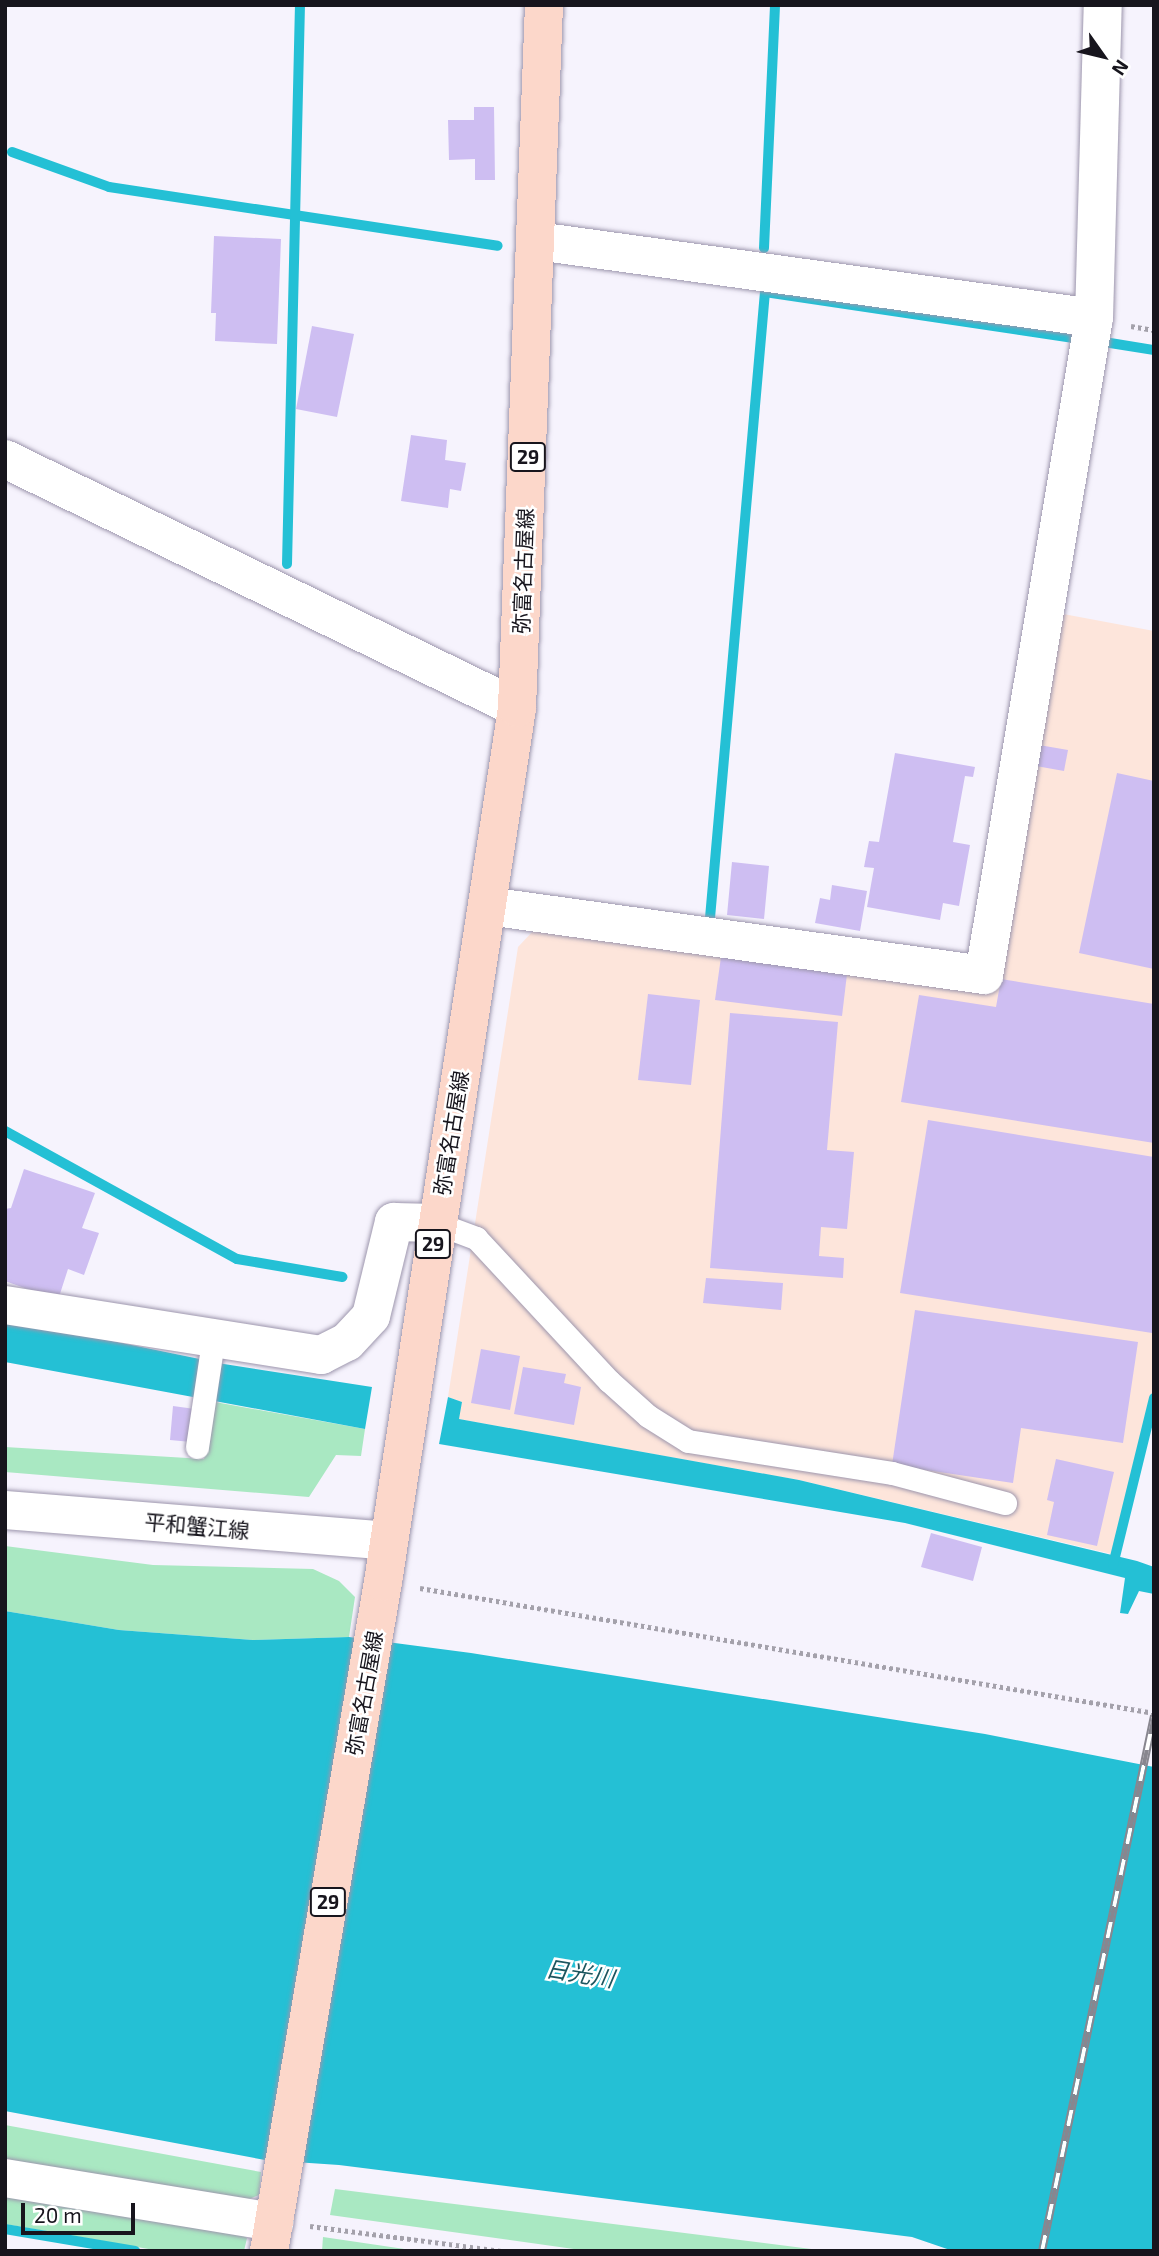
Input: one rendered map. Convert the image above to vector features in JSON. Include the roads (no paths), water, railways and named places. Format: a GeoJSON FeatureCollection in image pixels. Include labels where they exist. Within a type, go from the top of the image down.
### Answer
{"type":"FeatureCollection","features":[{"type":"Feature","properties":{"kind":"main road","name":"弥富名古屋線"},"geometry":{"type":"LineString","coordinates":[[272,2236],[383,1582],[517,708],[544,5]]}},
{"type":"Feature","properties":{"kind":"street"},"geometry":{"type":"LineString","coordinates":[[488,906],[984,975],[1094,318],[1103,5]]}},
{"type":"Feature","properties":{"kind":"street"},"geometry":{"type":"LineString","coordinates":[[537,241],[1094,318]]}},
{"type":"Feature","properties":{"kind":"street"},"geometry":{"type":"LineString","coordinates":[[5,460],[517,708]]}},
{"type":"Feature","properties":{"kind":"street"},"geometry":{"type":"LineString","coordinates":[[5,1305],[212,1347],[321,1355],[347,1342],[371,1316],[394,1222],[436,1223]]}},
{"type":"Feature","properties":{"kind":"street","name":"平和蟹江線"},"geometry":{"type":"LineString","coordinates":[[5,1510],[389,1541]]}},
{"type":"Feature","properties":{"kind":"street"},"geometry":{"type":"LineString","coordinates":[[5,2178],[272,2236]]}},
{"type":"Feature","properties":{"kind":"lane"},"geometry":{"type":"LineString","coordinates":[[436,1223],[476,1238],[609,1381],[648,1416],[688,1441],[892,1473],[1005,1503]]}},
{"type":"Feature","properties":{"kind":"lane"},"geometry":{"type":"LineString","coordinates":[[197,1447],[212,1347]]}},
{"type":"Feature","properties":{"kind":"water"},"geometry":{"type":"Polygon","coordinates":[[[5,1319],[224,1364],[372,1387],[365,1429],[5,1362],[5,1319]]]}},
{"type":"Feature","properties":{"kind":"water"},"geometry":{"type":"Polygon","coordinates":[[[448,1397],[462,1402],[459,1419],[799,1480],[1137,1561],[1154,1567],[1154,1594],[1139,1591],[1128,1614],[1120,1613],[1125,1578],[905,1523],[439,1444],[448,1397]]]}},
{"type":"Feature","properties":{"kind":"water","name":"日光川"},"geometry":{"type":"Polygon","coordinates":[[[5,1611],[119,1630],[253,1640],[349,1637],[471,1653],[985,1734],[1154,1767],[1154,2251],[953,2251],[912,2237],[339,2165],[265,2160],[5,2111],[5,1611]]]}},
{"type":"Feature","properties":{"kind":"waterway"},"geometry":{"type":"LineString","coordinates":[[287,564],[300,5]]}},
{"type":"Feature","properties":{"kind":"waterway"},"geometry":{"type":"LineString","coordinates":[[764,248],[775,5]]}},
{"type":"Feature","properties":{"kind":"waterway"},"geometry":{"type":"LineString","coordinates":[[12,152],[109,187],[498,246]]}},
{"type":"Feature","properties":{"kind":"waterway"},"geometry":{"type":"LineString","coordinates":[[765,292],[1074,338]]}},
{"type":"Feature","properties":{"kind":"waterway"},"geometry":{"type":"LineString","coordinates":[[710,918],[765,292]]}},
{"type":"Feature","properties":{"kind":"waterway"},"geometry":{"type":"LineString","coordinates":[[1104,342],[1154,350]]}},
{"type":"Feature","properties":{"kind":"waterway"},"geometry":{"type":"LineString","coordinates":[[5,1131],[237,1259],[342,1277]]}},
{"type":"Feature","properties":{"kind":"waterway"},"geometry":{"type":"LineString","coordinates":[[1113,1565],[1154,1398]]}},
{"type":"Feature","properties":{"kind":"waterway"},"geometry":{"type":"LineString","coordinates":[[5,2229],[135,2251]]}},
{"type":"Feature","properties":{"kind":"railway"},"geometry":{"type":"LineString","coordinates":[[1042,2251],[1154,1716]]}}]}
